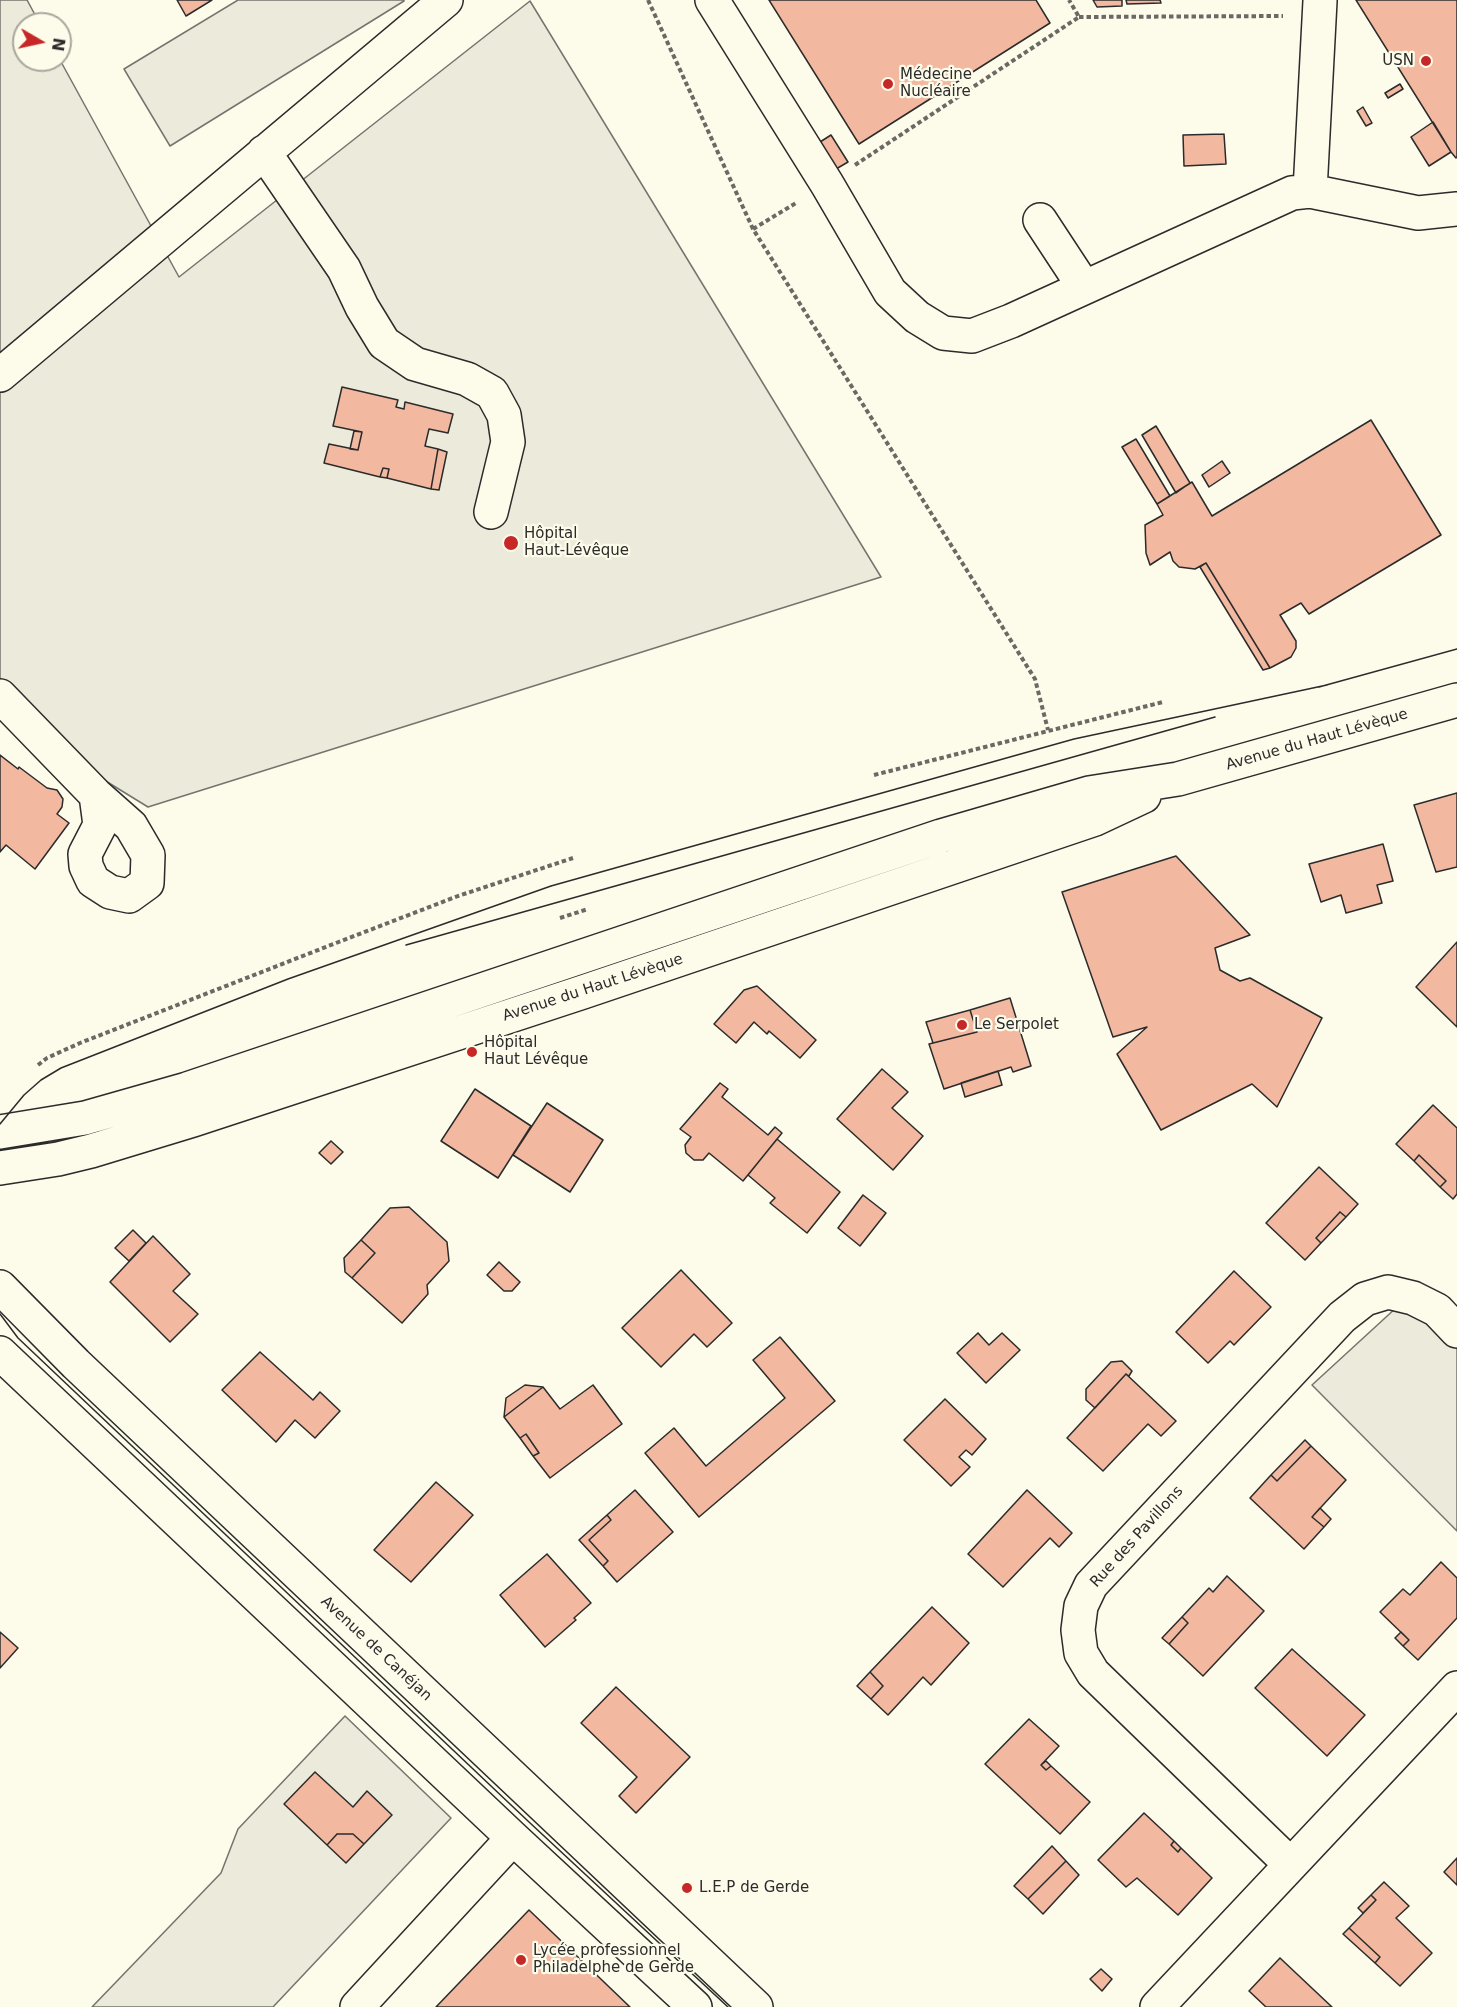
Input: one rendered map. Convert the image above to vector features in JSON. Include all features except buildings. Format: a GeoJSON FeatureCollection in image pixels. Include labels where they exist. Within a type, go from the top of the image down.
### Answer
{"type":"FeatureCollection","features":[{"type":"Feature","properties":{"kind":"street"},"geometry":{"type":"LineString","coordinates":[[0,375],[446,0]]}},
{"type":"Feature","properties":{"kind":"street"},"geometry":{"type":"LineString","coordinates":[[712,0],[827,184],[890,292],[917,316],[943,333],[972,336],[1011,321],[1292,193],[1310,191],[1418,213],[1457,209]]}},
{"type":"Feature","properties":{"kind":"street"},"geometry":{"type":"LineString","coordinates":[[1310,191],[1320,1]]}},
{"type":"Feature","properties":{"kind":"street"},"geometry":{"type":"LineString","coordinates":[[264,152],[344,269],[362,307],[384,343],[415,364],[466,379],[492,393],[504,415],[508,442],[491,512]]}},
{"type":"Feature","properties":{"kind":"street"},"geometry":{"type":"LineString","coordinates":[[1040,220],[1084,287]]}},
{"type":"Feature","properties":{"kind":"street"},"geometry":{"type":"LineString","coordinates":[[0,696],[96,795]]}},
{"type":"Feature","properties":{"kind":"street","name":"Avenue du Haut Lévèque"},"geometry":{"type":"LineString","coordinates":[[0,1132],[85,1118],[188,1089],[338,1036],[941,836],[1089,793],[1178,779],[1457,700]]}},
{"type":"Feature","properties":{"kind":"street","name":"Avenue du Haut Lévèque"},"geometry":{"type":"LineString","coordinates":[[0,1168],[58,1159],[142,1136],[583,992],[1095,819],[1178,779]]}},
{"type":"Feature","properties":{"kind":"street","name":"Avenue de Canéjan"},"geometry":{"type":"LineString","coordinates":[[0,1287],[76,1364],[756,2007]]}},
{"type":"Feature","properties":{"kind":"street","name":"Rue des Pavillons"},"geometry":{"type":"LineString","coordinates":[[1290,1864],[1093,1673],[1081,1653],[1078,1630],[1081,1606],[1091,1585],[1342,1317],[1365,1299],[1388,1292],[1413,1298],[1437,1310],[1457,1331]]}},
{"type":"Feature","properties":{"kind":"street"},"geometry":{"type":"LineString","coordinates":[[0,1353],[513,1838],[696,2007]]}},
{"type":"Feature","properties":{"kind":"street"},"geometry":{"type":"LineString","coordinates":[[1156,2007],[1457,1688]]}},
{"type":"Feature","properties":{"kind":"street"},"geometry":{"type":"LineString","coordinates":[[357,2007],[513,1838]]}},
{"type":"Feature","properties":{"kind":"path"},"geometry":{"type":"LineString","coordinates":[[648,0],[753,229],[1035,679],[1048,730]]}},
{"type":"Feature","properties":{"kind":"path"},"geometry":{"type":"LineString","coordinates":[[1069,0],[1079,17]]}},
{"type":"Feature","properties":{"kind":"path"},"geometry":{"type":"LineString","coordinates":[[753,229],[827,184],[1079,17],[1305,16],[1320,1]]}},
{"type":"Feature","properties":{"kind":"path"},"geometry":{"type":"LineString","coordinates":[[874,775],[1163,702]]}},
{"type":"Feature","properties":{"kind":"path"},"geometry":{"type":"LineString","coordinates":[[38,1065],[47,1058],[80,1043],[336,943],[458,896],[573,858]]}},
{"type":"Feature","properties":{"kind":"path"},"geometry":{"type":"LineString","coordinates":[[560,918],[588,909]]}},
{"type":"Feature","properties":{"kind":"shaded area"},"geometry":{"type":"Polygon","coordinates":[[[0,0],[27,0],[34,12],[12,12],[12,72],[67,72],[179,277],[530,1],[881,577],[148,807],[0,716],[0,0]]]}},
{"type":"Feature","properties":{"kind":"shaded area"},"geometry":{"type":"Polygon","coordinates":[[[238,0],[404,1],[170,146],[124,69],[238,0]]]}},
{"type":"Feature","properties":{"kind":"shaded area"},"geometry":{"type":"Polygon","coordinates":[[[1397,1307],[1413,1308],[1457,1345],[1457,1531],[1312,1385],[1397,1307]]]}},
{"type":"Feature","properties":{"kind":"shaded area"},"geometry":{"type":"Polygon","coordinates":[[[345,1716],[451,1818],[273,2007],[92,2007],[221,1873],[238,1829],[345,1716]]]}},
{"type":"Feature","properties":{"kind":"tram line"},"geometry":{"type":"LineString","coordinates":[[1319,687],[1457,649]]}},
{"type":"Feature","properties":{"kind":"tram line"},"geometry":{"type":"LineString","coordinates":[[0,1124],[24,1095],[41,1080],[61,1068],[288,979],[551,886],[1074,739],[1327,685]]}},
{"type":"Feature","properties":{"kind":"tram line"},"geometry":{"type":"LineString","coordinates":[[406,945],[1215,717]]}},
{"type":"Feature","properties":{"kind":"tram line"},"geometry":{"type":"LineString","coordinates":[[0,1314],[18,1338],[529,1822],[728,2007]]}},
{"type":"Feature","properties":{"kind":"place","name":"USN"},"geometry":{"type":"Point","coordinates":[1426,61]}},
{"type":"Feature","properties":{"kind":"place","name":"Médecine Nucléaire"},"geometry":{"type":"Point","coordinates":[888,84]}},
{"type":"Feature","properties":{"kind":"place","name":"Hôpital Haut-Lévêque"},"geometry":{"type":"Point","coordinates":[511,543]}},
{"type":"Feature","properties":{"kind":"place","name":"Le Serpolet"},"geometry":{"type":"Point","coordinates":[962,1025]}},
{"type":"Feature","properties":{"kind":"place","name":"Hôpital Haut Lévêque"},"geometry":{"type":"Point","coordinates":[472,1052]}},
{"type":"Feature","properties":{"kind":"place","name":"L.E.P de Gerde"},"geometry":{"type":"Point","coordinates":[687,1888]}},
{"type":"Feature","properties":{"kind":"place","name":"Lycée professionnel Philadelphe de Gerde"},"geometry":{"type":"Point","coordinates":[521,1960]}}]}
